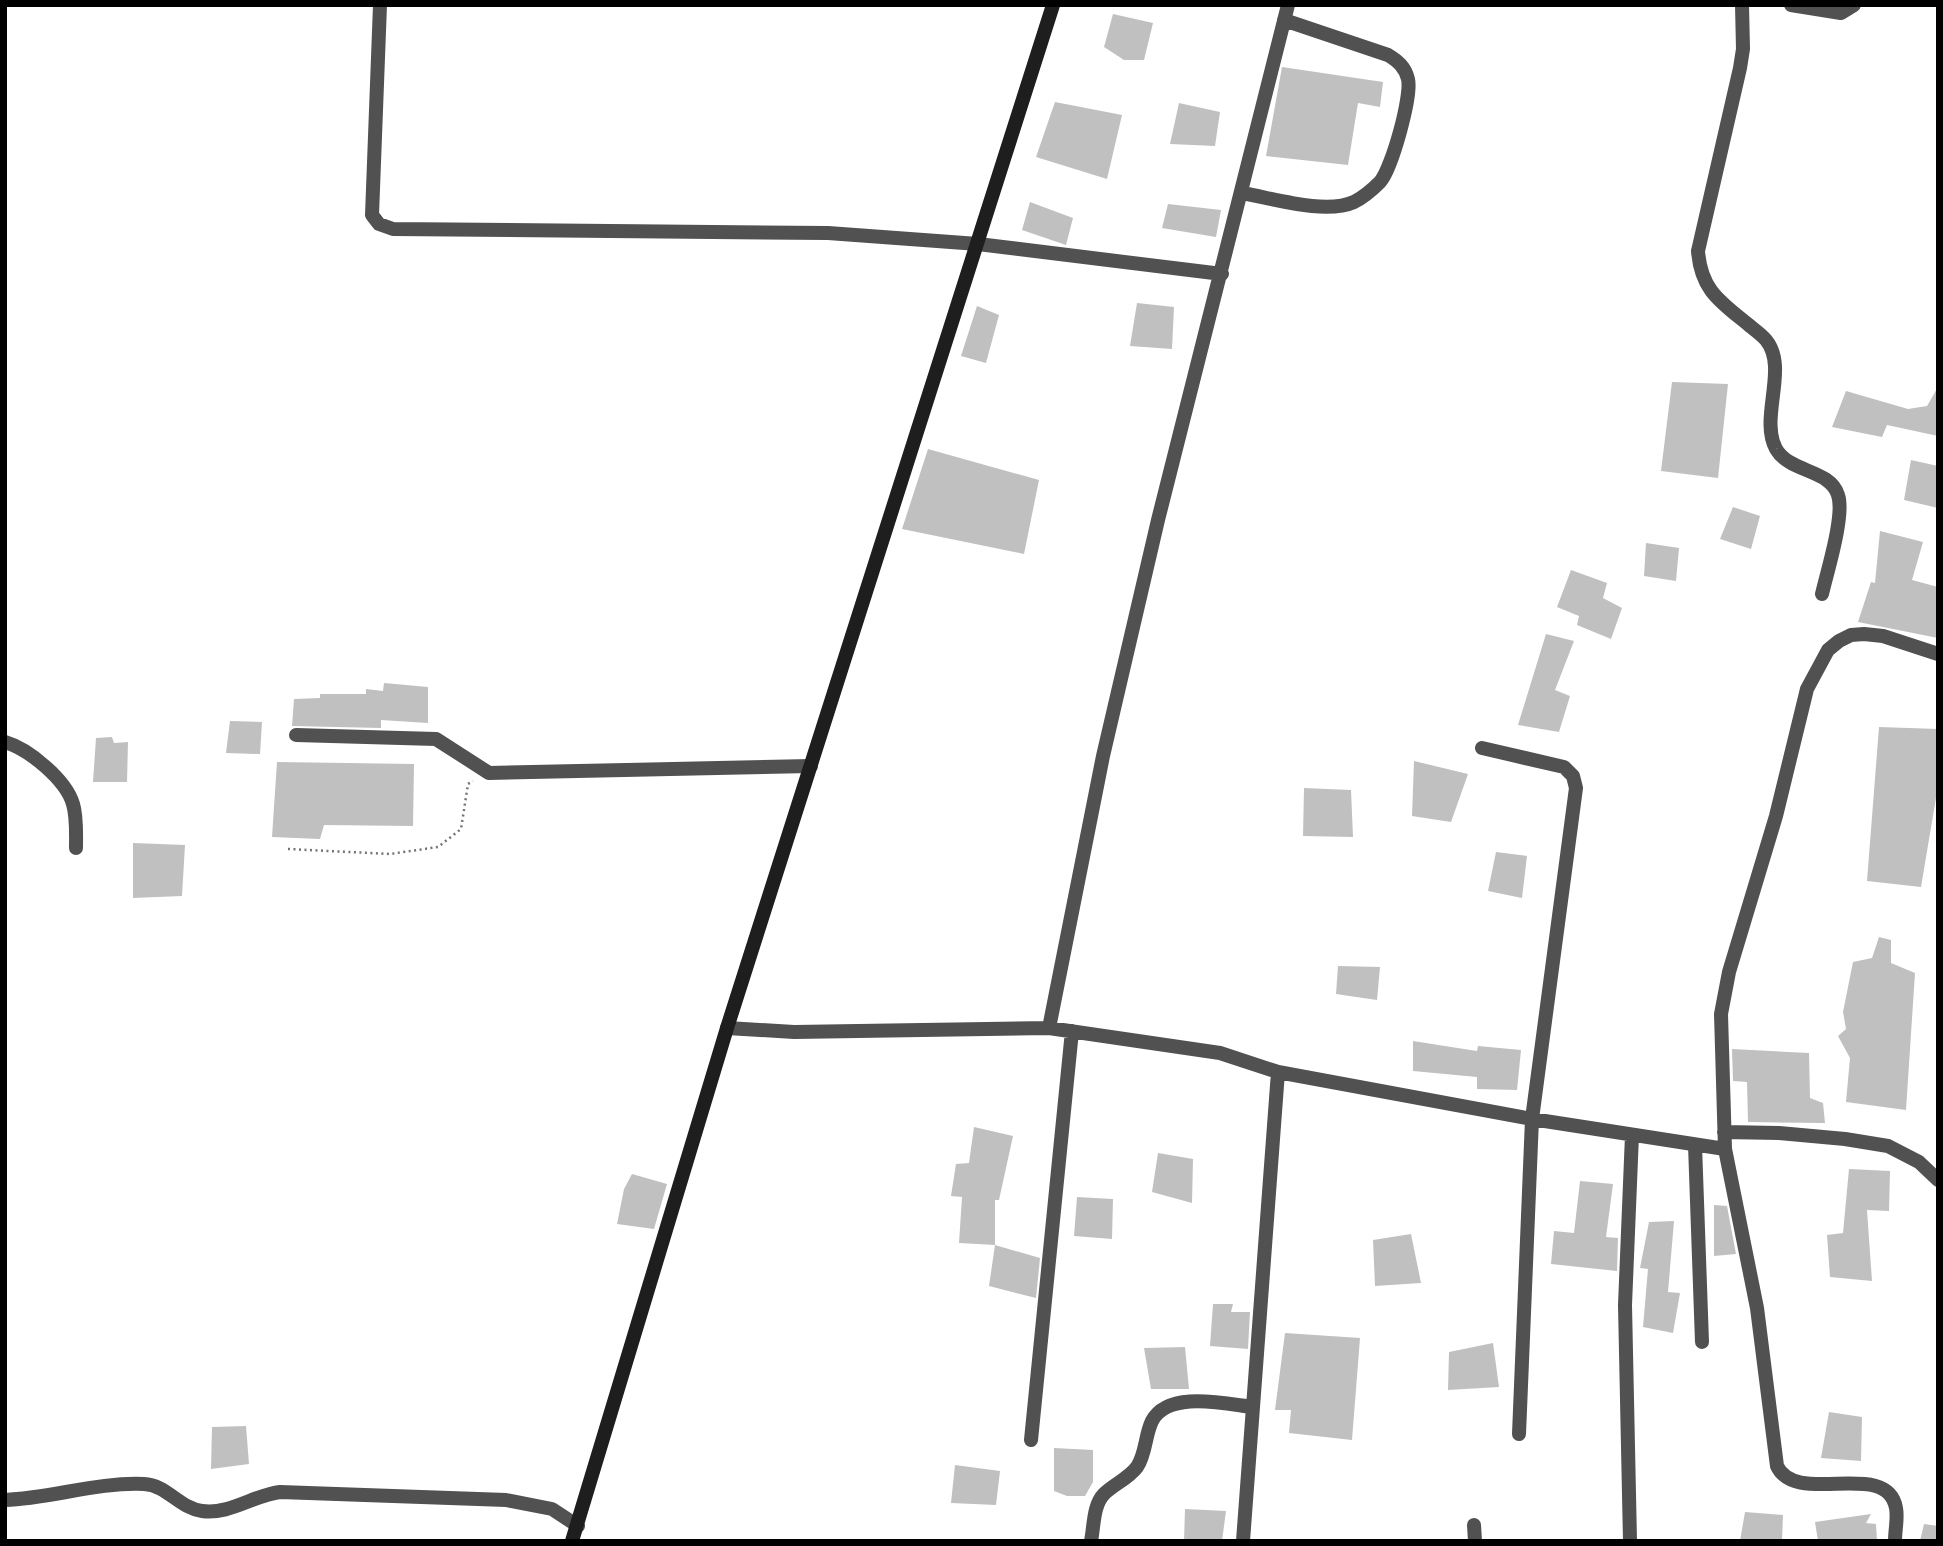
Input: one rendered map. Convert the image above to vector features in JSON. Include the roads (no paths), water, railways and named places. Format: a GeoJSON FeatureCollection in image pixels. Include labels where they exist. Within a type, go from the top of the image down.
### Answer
{"type":"FeatureCollection","features":[{"type":"Feature","properties":{"kind":"street"},"geometry":{"type":"LineString","coordinates":[[380,5],[372,215],[379,224],[393,229],[828,233],[978,244],[1222,274]]}},
{"type":"Feature","properties":{"kind":"street"},"geometry":{"type":"LineString","coordinates":[[572,1541],[727,1028],[1053,5]]}},
{"type":"Feature","properties":{"kind":"street"},"geometry":{"type":"LineString","coordinates":[[1742,5],[1740,68],[1698,251],[1699,271],[1721,302],[1766,340],[1773,354],[1771,432],[1774,446],[1780,455],[1795,466],[1831,482],[1838,494],[1840,509],[1822,594]]}},
{"type":"Feature","properties":{"kind":"street"},"geometry":{"type":"LineString","coordinates":[[1791,5],[1841,13],[1854,5]]}},
{"type":"Feature","properties":{"kind":"street"},"geometry":{"type":"LineString","coordinates":[[1049,1028],[1103,756],[1158,520],[1286,13],[1388,55],[1400,63],[1409,82],[1395,151],[1380,181],[1354,202],[1333,206],[1308,205],[1242,193]]}},
{"type":"Feature","properties":{"kind":"street"},"geometry":{"type":"LineString","coordinates":[[1895,1541],[1897,1509],[1892,1494],[1881,1487],[1865,1484],[1801,1483],[1788,1480],[1777,1466],[1757,1308],[1725,1149],[1721,1014],[1729,972],[1776,816],[1807,689],[1828,650],[1839,640],[1851,635],[1883,636],[1938,654]]}},
{"type":"Feature","properties":{"kind":"street"},"geometry":{"type":"LineString","coordinates":[[296,735],[436,739],[489,773],[811,766]]}},
{"type":"Feature","properties":{"kind":"street"},"geometry":{"type":"LineString","coordinates":[[5,741],[17,745],[38,760],[68,793],[74,810],[76,848]]}},
{"type":"Feature","properties":{"kind":"street"},"geometry":{"type":"LineString","coordinates":[[1482,748],[1564,767],[1573,776],[1576,788],[1532,1119],[1520,1434]]}},
{"type":"Feature","properties":{"kind":"street"},"geometry":{"type":"LineString","coordinates":[[727,1028],[794,1032],[1049,1028],[1220,1053],[1278,1072],[1532,1119],[1725,1149]]}},
{"type":"Feature","properties":{"kind":"street"},"geometry":{"type":"LineString","coordinates":[[1031,1440],[1072,1031]]}},
{"type":"Feature","properties":{"kind":"street"},"geometry":{"type":"LineString","coordinates":[[1243,1541],[1278,1072]]}},
{"type":"Feature","properties":{"kind":"street"},"geometry":{"type":"LineString","coordinates":[[1724,1132],[1792,1134],[1888,1146],[1919,1162],[1938,1180]]}},
{"type":"Feature","properties":{"kind":"street"},"geometry":{"type":"LineString","coordinates":[[1630,1541],[1625,1305],[1632,1135]]}},
{"type":"Feature","properties":{"kind":"street"},"geometry":{"type":"LineString","coordinates":[[1695,1145],[1702,1342]]}},
{"type":"Feature","properties":{"kind":"street"},"geometry":{"type":"LineString","coordinates":[[1091,1541],[1103,1495],[1130,1476],[1140,1463],[1153,1420],[1162,1411],[1174,1404],[1198,1401],[1253,1407]]}},
{"type":"Feature","properties":{"kind":"street"},"geometry":{"type":"LineString","coordinates":[[5,1500],[35,1499],[100,1485],[145,1484],[163,1489],[176,1500],[201,1511],[216,1511],[280,1492],[434,1496],[529,1503],[552,1509],[578,1525]]}},
{"type":"Feature","properties":{"kind":"street"},"geometry":{"type":"LineString","coordinates":[[1474,1525],[1475,1541]]}}]}
